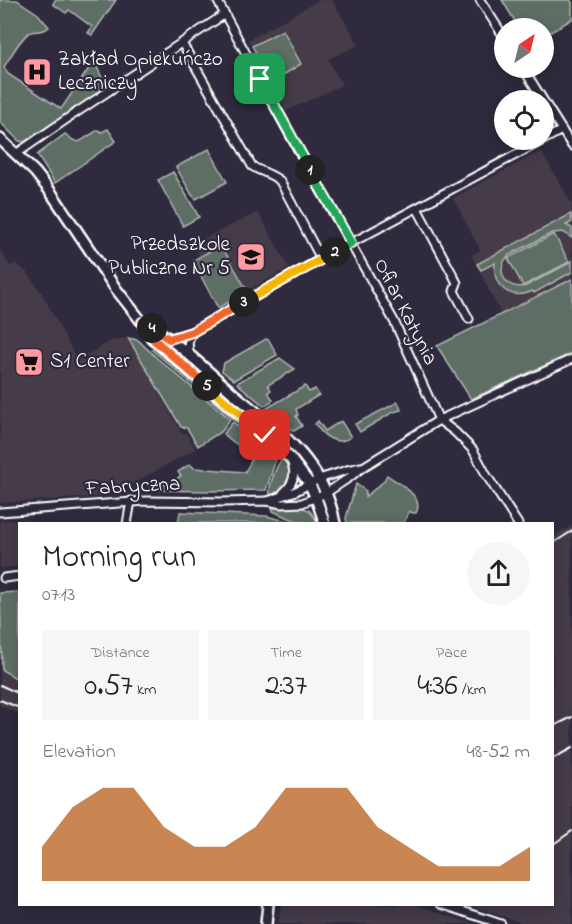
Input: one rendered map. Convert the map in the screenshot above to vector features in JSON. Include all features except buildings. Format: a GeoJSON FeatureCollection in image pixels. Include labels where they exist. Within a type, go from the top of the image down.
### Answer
{"type":"FeatureCollection","features":[{"type":"Feature","properties":{"kind":"main road"},"geometry":{"type":"LineString","coordinates":[[0,140],[35,172],[50,191],[116,289],[155,341],[290,458],[309,483],[324,522]]}},
{"type":"Feature","properties":{"kind":"main road"},"geometry":{"type":"LineString","coordinates":[[142,322],[169,339],[293,445],[306,459],[319,479],[326,493],[334,522]]}},
{"type":"Feature","properties":{"kind":"main road"},"geometry":{"type":"LineString","coordinates":[[266,924],[268,906]]}},
{"type":"Feature","properties":{"kind":"street","name":"Ofiar Katynia"},"geometry":{"type":"LineString","coordinates":[[218,0],[394,321],[439,420]]}},
{"type":"Feature","properties":{"kind":"street"},"geometry":{"type":"LineString","coordinates":[[480,0],[494,22]]}},
{"type":"Feature","properties":{"kind":"street"},"geometry":{"type":"LineString","coordinates":[[16,154],[225,14]]}},
{"type":"Feature","properties":{"kind":"street"},"geometry":{"type":"LineString","coordinates":[[182,43],[252,166],[280,181],[321,260]]}},
{"type":"Feature","properties":{"kind":"street"},"geometry":{"type":"LineString","coordinates":[[529,78],[572,146]]}},
{"type":"Feature","properties":{"kind":"street"},"geometry":{"type":"LineString","coordinates":[[169,339],[192,332],[351,243],[562,130]]}},
{"type":"Feature","properties":{"kind":"street"},"geometry":{"type":"LineString","coordinates":[[417,208],[457,283],[454,291],[469,319]]}},
{"type":"Feature","properties":{"kind":"street"},"geometry":{"type":"LineString","coordinates":[[190,357],[187,347],[192,332]]}},
{"type":"Feature","properties":{"kind":"street"},"geometry":{"type":"LineString","coordinates":[[363,466],[439,420],[572,358]]}},
{"type":"Feature","properties":{"kind":"street"},"geometry":{"type":"LineString","coordinates":[[439,420],[473,450],[517,522]]}},
{"type":"Feature","properties":{"kind":"street"},"geometry":{"type":"LineString","coordinates":[[278,497],[289,488],[294,479],[290,458]]}},
{"type":"Feature","properties":{"kind":"street","name":"Fabryczna"},"geometry":{"type":"LineString","coordinates":[[268,501],[296,491],[319,479],[363,466]]}},
{"type":"Feature","properties":{"kind":"street","name":"Fabryczna"},"geometry":{"type":"LineString","coordinates":[[0,512],[131,501],[302,503],[326,493],[363,466]]}},
{"type":"Feature","properties":{"kind":"street"},"geometry":{"type":"LineString","coordinates":[[127,522],[131,501]]}},
{"type":"Feature","properties":{"kind":"street"},"geometry":{"type":"LineString","coordinates":[[4,578],[18,576]]}},
{"type":"Feature","properties":{"kind":"street"},"geometry":{"type":"LineString","coordinates":[[447,906],[501,924]]}},
{"type":"Feature","properties":{"kind":"shaded area"},"geometry":{"type":"Polygon","coordinates":[[[319,0],[332,0],[359,45],[328,59],[342,85],[286,111],[248,40],[319,0]]]}},
{"type":"Feature","properties":{"kind":"shaded area"},"geometry":{"type":"Polygon","coordinates":[[[541,151],[572,204],[572,279],[501,314],[471,255],[480,250],[453,198],[541,151]]]}},
{"type":"Feature","properties":{"kind":"shaded area"},"geometry":{"type":"Polygon","coordinates":[[[258,212],[289,268],[225,303],[193,244],[258,212]]]}},
{"type":"Feature","properties":{"kind":"shaded area"},"geometry":{"type":"Polygon","coordinates":[[[0,249],[10,266],[16,263],[28,273],[43,295],[77,360],[113,340],[128,338],[181,432],[187,434],[196,449],[107,496],[0,503],[0,249]]]}},
{"type":"Feature","properties":{"kind":"shaded area"},"geometry":{"type":"Polygon","coordinates":[[[27,519],[28,522],[18,522],[18,567],[0,568],[0,521],[27,519]]]}},
{"type":"Feature","properties":{"kind":"shaded area"},"geometry":{"type":"Polygon","coordinates":[[[572,526],[572,924],[526,924],[471,906],[554,906],[554,535],[572,526]]]}},
{"type":"Feature","properties":{"kind":"shaded area"},"geometry":{"type":"Polygon","coordinates":[[[0,624],[2,670],[18,679],[18,714],[0,705],[0,624]]]}},
{"type":"Feature","properties":{"kind":"shaded area"},"geometry":{"type":"Polygon","coordinates":[[[281,906],[420,906],[473,924],[278,924],[281,906]]]}},
{"type":"Feature","properties":{"kind":"green space"},"geometry":{"type":"Polygon","coordinates":[[[0,0],[17,0],[38,14],[49,27],[43,31],[31,32],[23,38],[4,67],[8,74],[61,109],[94,61],[107,88],[24,142],[19,141],[0,122],[0,0]]]}},
{"type":"Feature","properties":{"kind":"green space"},"geometry":{"type":"Polygon","coordinates":[[[55,0],[116,0],[92,35],[88,33],[92,27],[69,10],[66,13],[53,4],[55,0]]]}},
{"type":"Feature","properties":{"kind":"green space"},"geometry":{"type":"Polygon","coordinates":[[[502,0],[570,0],[572,2],[572,19],[554,30],[554,18],[513,18],[502,0]]]}},
{"type":"Feature","properties":{"kind":"green space"},"geometry":{"type":"Polygon","coordinates":[[[283,30],[301,64],[272,82],[252,46],[283,30]]]}},
{"type":"Feature","properties":{"kind":"green space"},"geometry":{"type":"Polygon","coordinates":[[[108,129],[116,141],[55,183],[37,155],[65,134],[79,142],[98,130],[102,132],[108,129]]]}},
{"type":"Feature","properties":{"kind":"green space"},"geometry":{"type":"Polygon","coordinates":[[[209,149],[227,182],[196,199],[176,167],[209,149]]]}},
{"type":"Feature","properties":{"kind":"green space"},"geometry":{"type":"Polygon","coordinates":[[[173,172],[199,217],[183,226],[158,180],[173,172]]]}},
{"type":"Feature","properties":{"kind":"green space"},"geometry":{"type":"Polygon","coordinates":[[[571,214],[572,222],[566,225],[572,228],[572,238],[563,232],[552,233],[509,255],[502,267],[502,273],[507,282],[519,287],[526,286],[572,260],[572,272],[534,293],[533,291],[517,294],[504,290],[496,279],[495,263],[481,270],[477,264],[571,214]]]}},
{"type":"Feature","properties":{"kind":"green space"},"geometry":{"type":"Polygon","coordinates":[[[554,234],[569,262],[523,286],[508,258],[554,234]]]}},
{"type":"Feature","properties":{"kind":"green space"},"geometry":{"type":"Polygon","coordinates":[[[221,245],[248,292],[218,308],[193,262],[221,245]]]}},
{"type":"Feature","properties":{"kind":"green space"},"geometry":{"type":"Polygon","coordinates":[[[572,279],[572,353],[471,399],[437,346],[572,279]]]}},
{"type":"Feature","properties":{"kind":"green space"},"geometry":{"type":"Polygon","coordinates":[[[128,338],[138,340],[230,419],[222,431],[198,446],[187,428],[181,427],[128,338]]]}},
{"type":"Feature","properties":{"kind":"green space"},"geometry":{"type":"Polygon","coordinates":[[[266,339],[269,340],[277,355],[234,380],[222,371],[224,363],[266,339]]]}},
{"type":"Feature","properties":{"kind":"green space"},"geometry":{"type":"Polygon","coordinates":[[[155,347],[280,454],[277,456],[152,350],[155,347]]]}},
{"type":"Feature","properties":{"kind":"green space"},"geometry":{"type":"Polygon","coordinates":[[[280,358],[295,369],[268,385],[271,390],[268,392],[273,400],[264,406],[237,383],[280,358]]]}},
{"type":"Feature","properties":{"kind":"green space"},"geometry":{"type":"Polygon","coordinates":[[[305,386],[309,392],[315,389],[319,395],[296,409],[298,415],[296,416],[302,426],[294,431],[267,408],[305,386]]]}},
{"type":"Feature","properties":{"kind":"green space"},"geometry":{"type":"Polygon","coordinates":[[[398,402],[401,410],[393,412],[360,432],[355,424],[398,402]]]}},
{"type":"Feature","properties":{"kind":"green space"},"geometry":{"type":"Polygon","coordinates":[[[318,421],[325,431],[341,421],[351,437],[341,441],[331,439],[315,424],[318,421]]]}},
{"type":"Feature","properties":{"kind":"green space"},"geometry":{"type":"Polygon","coordinates":[[[233,422],[276,459],[266,490],[149,490],[150,482],[154,480],[166,485],[181,476],[178,472],[190,464],[194,468],[245,472],[253,457],[223,434],[233,422]]]}},
{"type":"Feature","properties":{"kind":"green space"},"geometry":{"type":"Polygon","coordinates":[[[284,457],[290,476],[283,488],[270,496],[274,475],[284,457]]]}},
{"type":"Feature","properties":{"kind":"green space"},"geometry":{"type":"Polygon","coordinates":[[[387,475],[404,486],[417,501],[416,513],[409,511],[404,522],[347,522],[356,484],[366,491],[365,497],[383,482],[387,475]]]}},
{"type":"Feature","properties":{"kind":"green space"},"geometry":{"type":"Polygon","coordinates":[[[296,506],[309,510],[318,522],[295,520],[273,511],[272,508],[296,506]]]}},
{"type":"Feature","properties":{"kind":"green space"},"geometry":{"type":"Polygon","coordinates":[[[180,512],[266,516],[291,522],[178,522],[180,512]]]}},
{"type":"Feature","properties":{"kind":"green space"},"geometry":{"type":"Polygon","coordinates":[[[18,592],[18,679],[2,670],[0,593],[18,592]]]}},
{"type":"Feature","properties":{"kind":"railway"},"geometry":{"type":"LineString","coordinates":[[554,543],[572,531]]}},
{"type":"Feature","properties":{"kind":"railway"},"geometry":{"type":"LineString","coordinates":[[0,685],[18,693]]}},
{"type":"Feature","properties":{"kind":"railway"},"geometry":{"type":"LineString","coordinates":[[0,700],[18,707]]}},
{"type":"Feature","properties":{"kind":"railway"},"geometry":{"type":"LineString","coordinates":[[554,726],[572,717]]}},
{"type":"Feature","properties":{"kind":"railway"},"geometry":{"type":"LineString","coordinates":[[554,758],[572,748]]}},
{"type":"Feature","properties":{"kind":"railway"},"geometry":{"type":"LineString","coordinates":[[554,844],[572,831]]}},
{"type":"Feature","properties":{"kind":"place","name":"Zakład Opiekuńczo Leczniczy"},"geometry":{"type":"Point","coordinates":[37,72]}},
{"type":"Feature","properties":{"kind":"place","name":"Przedszkole Publiczne Nr 5"},"geometry":{"type":"Point","coordinates":[251,257]}},
{"type":"Feature","properties":{"kind":"place","name":"S1 Center"},"geometry":{"type":"Point","coordinates":[29,362]}},
{"type":"Feature","properties":{"kind":"route"},"geometry":{"type":"LineString","coordinates":[[260,79],[351,243],[192,332],[169,339],[142,322],[155,341],[265,435]]}}]}
